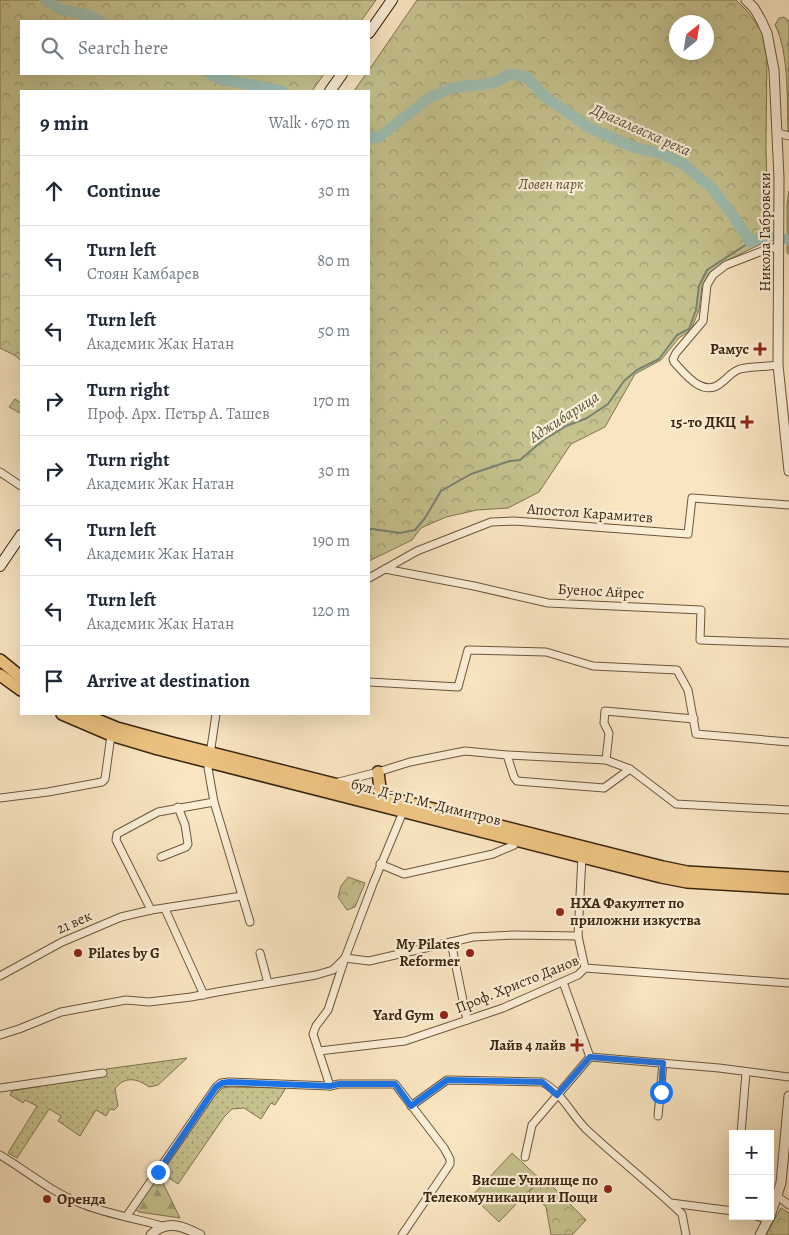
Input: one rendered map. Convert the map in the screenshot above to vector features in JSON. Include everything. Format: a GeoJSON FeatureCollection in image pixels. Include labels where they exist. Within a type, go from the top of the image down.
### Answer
{"type":"FeatureCollection","features":[{"type":"Feature","properties":{"kind":"main road"},"geometry":{"type":"LineString","coordinates":[[370,32],[392,0]]}},
{"type":"Feature","properties":{"kind":"main road"},"geometry":{"type":"LineString","coordinates":[[331,90],[341,75]]}},
{"type":"Feature","properties":{"kind":"main road"},"geometry":{"type":"LineString","coordinates":[[0,566],[20,537]]}},
{"type":"Feature","properties":{"kind":"main road"},"geometry":{"type":"LineString","coordinates":[[0,660],[20,675]]}},
{"type":"Feature","properties":{"kind":"main road"},"geometry":{"type":"LineString","coordinates":[[0,674],[20,689]]}},
{"type":"Feature","properties":{"kind":"main road","name":"бул. Д-р Г. М. Димитров"},"geometry":{"type":"LineString","coordinates":[[64,715],[110,735],[332,783],[687,872],[789,878]]}},
{"type":"Feature","properties":{"kind":"main road","name":"бул. Д-р Г. М. Димитров"},"geometry":{"type":"LineString","coordinates":[[85,715],[117,728],[209,757],[403,812],[516,840],[687,882],[789,888]]}},
{"type":"Feature","properties":{"kind":"main road"},"geometry":{"type":"LineString","coordinates":[[378,772],[381,796]]}},
{"type":"Feature","properties":{"kind":"street","name":"Никола Габровски"},"geometry":{"type":"LineString","coordinates":[[746,0],[754,8],[761,20],[771,48],[774,70],[778,133],[778,365],[789,471]]}},
{"type":"Feature","properties":{"kind":"street"},"geometry":{"type":"LineString","coordinates":[[778,133],[789,136]]}},
{"type":"Feature","properties":{"kind":"street"},"geometry":{"type":"LineString","coordinates":[[778,248],[770,248],[732,263],[713,274],[707,285],[703,321],[673,359],[694,384],[712,388],[719,385],[732,373],[740,370],[778,365]]}},
{"type":"Feature","properties":{"kind":"street"},"geometry":{"type":"LineString","coordinates":[[779,380],[789,381]]}},
{"type":"Feature","properties":{"kind":"street"},"geometry":{"type":"LineString","coordinates":[[0,472],[20,485]]}},
{"type":"Feature","properties":{"kind":"street","name":"Апостол Карамитев"},"geometry":{"type":"LineString","coordinates":[[370,577],[417,551],[491,522],[514,521],[688,534],[692,498],[789,505]]}},
{"type":"Feature","properties":{"kind":"street","name":"Буенос Айрес"},"geometry":{"type":"LineString","coordinates":[[385,569],[548,603],[701,610],[700,640],[789,643]]}},
{"type":"Feature","properties":{"kind":"street"},"geometry":{"type":"LineString","coordinates":[[370,682],[458,687],[468,650],[546,652],[593,666],[677,670],[688,690],[696,734],[789,742]]}},
{"type":"Feature","properties":{"kind":"street"},"geometry":{"type":"LineString","coordinates":[[606,760],[609,733],[604,724],[605,711],[694,719]]}},
{"type":"Feature","properties":{"kind":"street"},"geometry":{"type":"LineString","coordinates":[[216,715],[209,757],[210,778],[214,802],[250,922]]}},
{"type":"Feature","properties":{"kind":"street"},"geometry":{"type":"LineString","coordinates":[[0,798],[48,792],[102,782],[105,780],[110,735]]}},
{"type":"Feature","properties":{"kind":"street"},"geometry":{"type":"LineString","coordinates":[[332,783],[410,762],[465,751],[606,760],[630,769],[676,804],[789,810]]}},
{"type":"Feature","properties":{"kind":"street"},"geometry":{"type":"LineString","coordinates":[[507,755],[517,781],[604,788],[630,769]]}},
{"type":"Feature","properties":{"kind":"street"},"geometry":{"type":"LineString","coordinates":[[151,910],[115,837],[117,834],[158,812],[214,802]]}},
{"type":"Feature","properties":{"kind":"street"},"geometry":{"type":"LineString","coordinates":[[161,857],[186,848],[188,844],[185,825],[178,807]]}},
{"type":"Feature","properties":{"kind":"street"},"geometry":{"type":"LineString","coordinates":[[330,1086],[313,1034],[316,1026],[328,1010],[380,864],[403,812]]}},
{"type":"Feature","properties":{"kind":"street"},"geometry":{"type":"LineString","coordinates":[[380,864],[404,874],[493,854],[514,845],[516,840]]}},
{"type":"Feature","properties":{"kind":"street"},"geometry":{"type":"LineString","coordinates":[[582,856],[578,936],[585,968]]}},
{"type":"Feature","properties":{"kind":"street","name":"21 век"},"geometry":{"type":"LineString","coordinates":[[0,976],[68,940],[116,919],[151,910],[242,896]]}},
{"type":"Feature","properties":{"kind":"street"},"geometry":{"type":"LineString","coordinates":[[165,909],[204,995]]}},
{"type":"Feature","properties":{"kind":"street"},"geometry":{"type":"LineString","coordinates":[[345,958],[369,961],[474,937],[514,935],[578,936]]}},
{"type":"Feature","properties":{"kind":"street"},"geometry":{"type":"LineString","coordinates":[[451,942],[467,1020]]}},
{"type":"Feature","properties":{"kind":"street"},"geometry":{"type":"LineString","coordinates":[[260,953],[268,983]]}},
{"type":"Feature","properties":{"kind":"street"},"geometry":{"type":"LineString","coordinates":[[0,1034],[19,1029],[61,1012],[126,1000],[149,1002],[204,995],[316,975],[333,970],[345,958]]}},
{"type":"Feature","properties":{"kind":"street","name":"Проф. Христо Данов"},"geometry":{"type":"LineString","coordinates":[[319,1051],[405,1041],[503,1008],[578,975],[585,968],[789,983]]}},
{"type":"Feature","properties":{"kind":"street"},"geometry":{"type":"LineString","coordinates":[[562,982],[590,1057]]}},
{"type":"Feature","properties":{"kind":"street"},"geometry":{"type":"LineString","coordinates":[[590,1057],[789,1077]]}},
{"type":"Feature","properties":{"kind":"street"},"geometry":{"type":"LineString","coordinates":[[525,1157],[532,1125],[590,1057]]}},
{"type":"Feature","properties":{"kind":"street"},"geometry":{"type":"LineString","coordinates":[[658,1116],[663,1063]]}},
{"type":"Feature","properties":{"kind":"street"},"geometry":{"type":"LineString","coordinates":[[742,1130],[746,1072]]}},
{"type":"Feature","properties":{"kind":"street"},"geometry":{"type":"LineString","coordinates":[[0,1088],[103,1073]]}},
{"type":"Feature","properties":{"kind":"street"},"geometry":{"type":"LineString","coordinates":[[411,1106],[447,1080],[542,1082],[557,1095],[585,1129],[682,1214],[686,1235]]}},
{"type":"Feature","properties":{"kind":"street"},"geometry":{"type":"LineString","coordinates":[[126,1217],[204,1103],[216,1087],[222,1083],[330,1086],[339,1084],[395,1084],[444,1148],[450,1159],[450,1164],[402,1235]]}},
{"type":"Feature","properties":{"kind":"street"},"geometry":{"type":"LineString","coordinates":[[774,1205],[781,1183],[789,1096]]}},
{"type":"Feature","properties":{"kind":"street"},"geometry":{"type":"LineString","coordinates":[[0,1155],[64,1195],[96,1209],[162,1226],[173,1225],[183,1227],[200,1235]]}},
{"type":"Feature","properties":{"kind":"street"},"geometry":{"type":"LineString","coordinates":[[777,1196],[789,1204]]}},
{"type":"Feature","properties":{"kind":"street"},"geometry":{"type":"LineString","coordinates":[[670,1203],[729,1210]]}},
{"type":"Feature","properties":{"kind":"street"},"geometry":{"type":"LineString","coordinates":[[760,1235],[768,1220]]}},
{"type":"Feature","properties":{"kind":"street"},"geometry":{"type":"LineString","coordinates":[[151,1235],[162,1226]]}},
{"type":"Feature","properties":{"kind":"green space"},"geometry":{"type":"Polygon","coordinates":[[[0,0],[376,0],[362,20],[20,20],[20,75],[323,75],[313,90],[20,90],[20,360],[0,348],[0,0]]]}},
{"type":"Feature","properties":{"kind":"green space","name":"Ловен парк"},"geometry":{"type":"Polygon","coordinates":[[[417,0],[736,0],[748,12],[762,32],[767,54],[766,146],[768,235],[763,243],[730,259],[710,272],[702,286],[699,310],[691,330],[679,338],[661,360],[635,374],[605,427],[571,444],[539,492],[508,508],[477,510],[446,517],[421,528],[412,540],[370,561],[370,90],[355,90],[365,75],[370,75],[370,69],[417,0]]]}},
{"type":"Feature","properties":{"kind":"green space"},"geometry":{"type":"Polygon","coordinates":[[[784,17],[789,21],[789,131],[785,62],[780,36],[775,25],[779,18],[784,17]]]}},
{"type":"Feature","properties":{"kind":"green space"},"geometry":{"type":"Polygon","coordinates":[[[789,191],[789,254],[787,253],[787,204],[789,191]]]}},
{"type":"Feature","properties":{"kind":"green space"},"geometry":{"type":"Polygon","coordinates":[[[15,399],[20,402],[20,413],[9,407],[15,399]]]}},
{"type":"Feature","properties":{"kind":"green space"},"geometry":{"type":"Polygon","coordinates":[[[348,877],[365,883],[355,907],[347,910],[338,897],[341,886],[348,877]]]}},
{"type":"Feature","properties":{"kind":"green space"},"geometry":{"type":"Polygon","coordinates":[[[187,1058],[158,1085],[149,1087],[135,1080],[122,1082],[115,1089],[118,1106],[114,1110],[110,1109],[106,1116],[96,1110],[80,1136],[58,1121],[61,1116],[49,1109],[17,1158],[8,1153],[37,1106],[25,1100],[23,1103],[10,1095],[12,1091],[106,1075],[106,1069],[187,1058]]]}},
{"type":"Feature","properties":{"kind":"green space"},"geometry":{"type":"Polygon","coordinates":[[[223,1088],[286,1088],[275,1105],[271,1103],[261,1119],[244,1108],[232,1109],[224,1117],[178,1184],[162,1173],[215,1095],[223,1088]]]}},
{"type":"Feature","properties":{"kind":"green space"},"geometry":{"type":"Polygon","coordinates":[[[512,1153],[540,1179],[499,1222],[472,1196],[512,1153]]]}},
{"type":"Feature","properties":{"kind":"green space"},"geometry":{"type":"Polygon","coordinates":[[[543,1177],[586,1220],[572,1235],[551,1235],[546,1207],[529,1192],[543,1177]]]}},
{"type":"Feature","properties":{"kind":"green space"},"geometry":{"type":"Polygon","coordinates":[[[156,1178],[163,1183],[180,1218],[139,1212],[135,1209],[156,1178]]]}},
{"type":"Feature","properties":{"kind":"green space"},"geometry":{"type":"Polygon","coordinates":[[[781,1208],[789,1213],[789,1235],[766,1235],[781,1208]]]}},
{"type":"Feature","properties":{"kind":"waterway","name":"Драгалевска река"},"geometry":{"type":"LineString","coordinates":[[45,0],[62,10],[85,14],[99,20]]}},
{"type":"Feature","properties":{"kind":"waterway","name":"Драгалевска река"},"geometry":{"type":"LineString","coordinates":[[370,138],[379,137],[429,98],[451,88],[493,83],[510,74],[527,77],[543,95],[588,127],[633,147],[662,154],[683,164],[711,187],[750,242],[759,238],[769,237]]}},
{"type":"Feature","properties":{"kind":"waterway","name":"Драгалевска река"},"geometry":{"type":"LineString","coordinates":[[212,75],[217,78],[277,90]]}},
{"type":"Feature","properties":{"kind":"waterway","name":"Аджибарица"},"geometry":{"type":"LineString","coordinates":[[370,530],[400,533],[415,530],[425,518],[441,491],[471,474],[510,461],[520,460],[542,441],[566,426],[587,418],[608,404],[624,381],[637,370],[659,359],[677,335],[689,329],[696,310],[699,286],[707,270],[750,242]]}},
{"type":"Feature","properties":{"kind":"place","name":"Рамус"},"geometry":{"type":"Point","coordinates":[760,349]}},
{"type":"Feature","properties":{"kind":"place","name":"15-то ДКЦ"},"geometry":{"type":"Point","coordinates":[747,422]}},
{"type":"Feature","properties":{"kind":"place","name":"НХА Факултет по приложни изкуства"},"geometry":{"type":"Point","coordinates":[560,912]}},
{"type":"Feature","properties":{"kind":"place","name":"Pilates by G"},"geometry":{"type":"Point","coordinates":[78,953]}},
{"type":"Feature","properties":{"kind":"place","name":"My Pilates Reformer"},"geometry":{"type":"Point","coordinates":[470,953]}},
{"type":"Feature","properties":{"kind":"place","name":"Yard Gym"},"geometry":{"type":"Point","coordinates":[444,1015]}},
{"type":"Feature","properties":{"kind":"place","name":"Лайв 4 лайв"},"geometry":{"type":"Point","coordinates":[577,1045]}},
{"type":"Feature","properties":{"kind":"place","name":"Висше Училище по Телекомуникации и Пощи"},"geometry":{"type":"Point","coordinates":[608,1189]}},
{"type":"Feature","properties":{"kind":"place","name":"Оренда"},"geometry":{"type":"Point","coordinates":[47,1199]}},
{"type":"Feature","properties":{"kind":"route"},"geometry":{"type":"LineString","coordinates":[[158,1172],[204,1103],[216,1087],[222,1083],[330,1086],[339,1084],[395,1084],[411,1106],[447,1080],[542,1082],[557,1095],[590,1057],[663,1063],[661,1092]]}}]}
